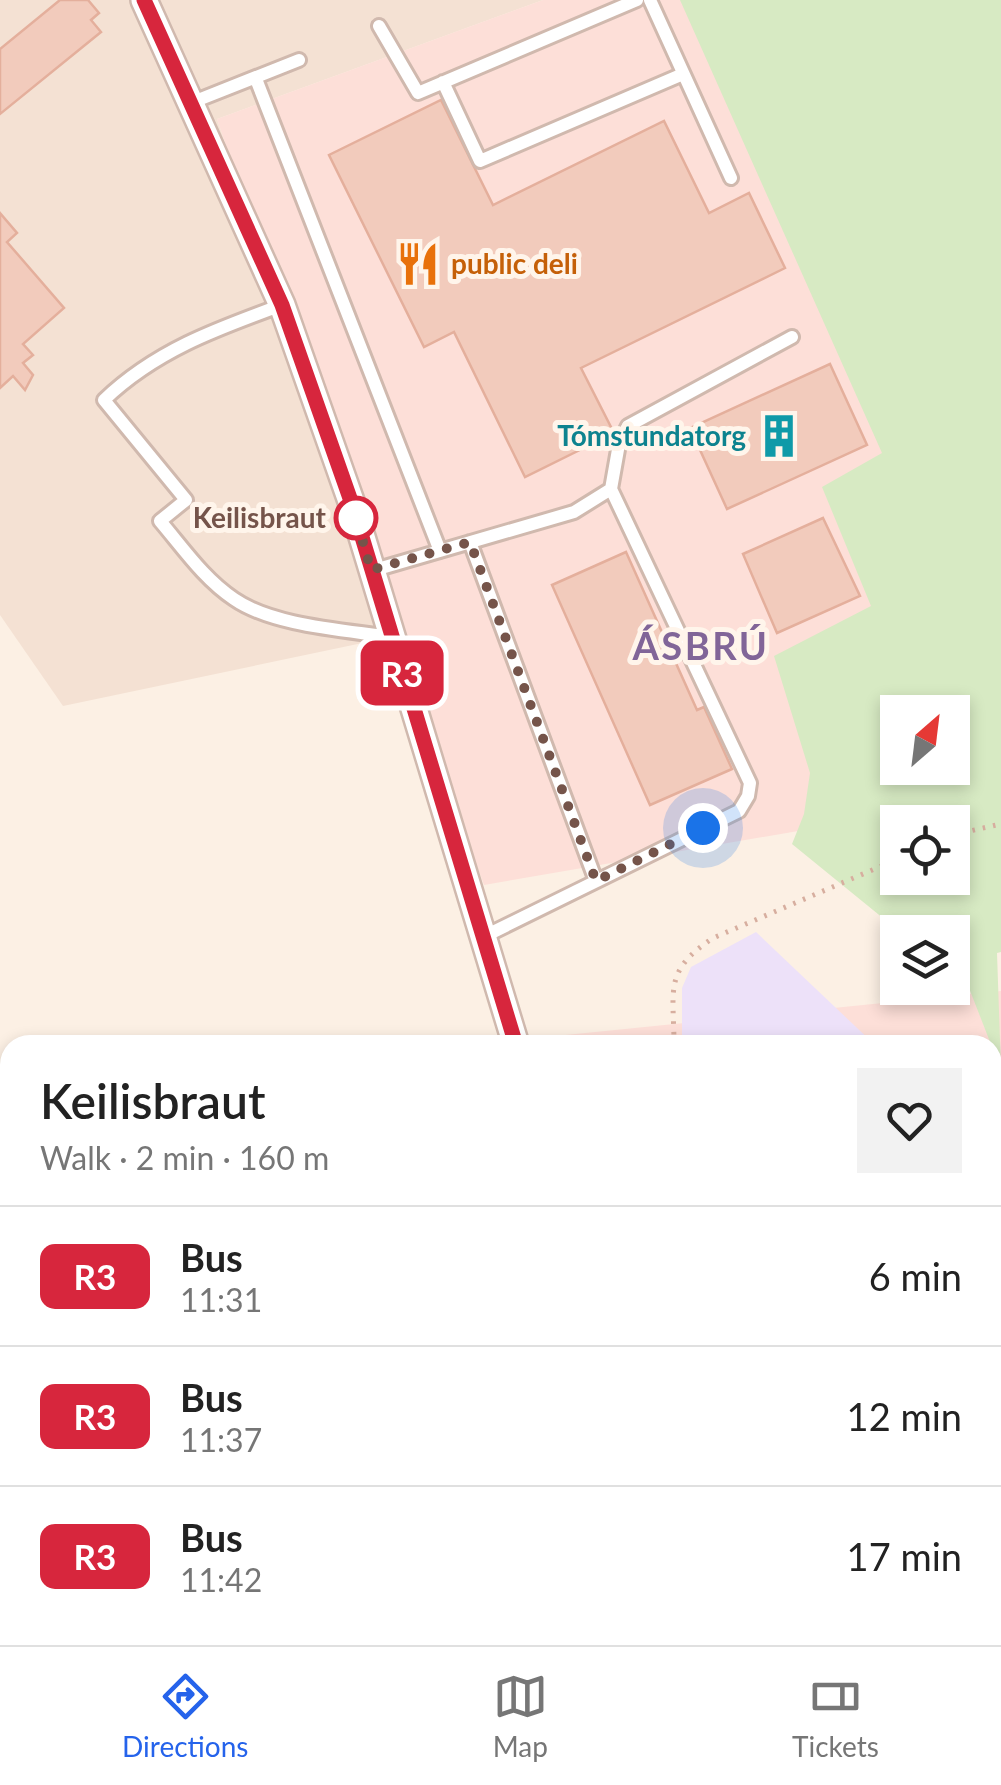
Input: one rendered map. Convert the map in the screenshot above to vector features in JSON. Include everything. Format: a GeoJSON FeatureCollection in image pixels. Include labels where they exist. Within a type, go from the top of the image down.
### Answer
{"type":"FeatureCollection","features":[{"type":"Feature","properties":{"kind":"street"},"geometry":{"type":"LineString","coordinates":[[144,0],[282,305],[371,570],[513,1035]]}},
{"type":"Feature","properties":{"kind":"lane"},"geometry":{"type":"LineString","coordinates":[[379,26],[418,93],[637,0]]}},
{"type":"Feature","properties":{"kind":"lane"},"geometry":{"type":"LineString","coordinates":[[650,0],[732,178]]}},
{"type":"Feature","properties":{"kind":"lane"},"geometry":{"type":"LineString","coordinates":[[193,102],[300,60]]}},
{"type":"Feature","properties":{"kind":"lane"},"geometry":{"type":"LineString","coordinates":[[444,82],[480,161],[683,74]]}},
{"type":"Feature","properties":{"kind":"lane"},"geometry":{"type":"LineString","coordinates":[[256,78],[440,550]]}},
{"type":"Feature","properties":{"kind":"lane"},"geometry":{"type":"LineString","coordinates":[[282,305],[196,337],[133,372],[104,400],[186,500],[160,521],[200,570],[236,602],[302,624],[391,637]]}},
{"type":"Feature","properties":{"kind":"lane"},"geometry":{"type":"LineString","coordinates":[[485,936],[739,811],[748,796],[750,783],[611,489],[619,444],[628,426],[792,337]]}},
{"type":"Feature","properties":{"kind":"lane"},"geometry":{"type":"LineString","coordinates":[[371,570],[574,512],[611,489]]}},
{"type":"Feature","properties":{"kind":"lane"},"geometry":{"type":"LineString","coordinates":[[470,542],[596,881]]}},
{"type":"Feature","properties":{"kind":"path"},"geometry":{"type":"LineString","coordinates":[[970,832],[1001,824]]}},
{"type":"Feature","properties":{"kind":"path"},"geometry":{"type":"LineString","coordinates":[[674,1035],[676,973],[686,956],[713,938],[880,867]]}},
{"type":"Feature","properties":{"kind":"shaded area"},"geometry":{"type":"Polygon","coordinates":[[[0,0],[543,0],[217,119],[391,637],[63,706],[0,615],[0,0]]]}},
{"type":"Feature","properties":{"kind":"shaded area"},"geometry":{"type":"Polygon","coordinates":[[[543,0],[718,0],[1001,731],[1001,796],[949,805],[880,805],[880,817],[484,885],[391,637],[217,119],[543,0]]]}},
{"type":"Feature","properties":{"kind":"shaded area"},"geometry":{"type":"Polygon","coordinates":[[[756,932],[864,1035],[682,1035],[682,988],[691,967],[756,932]]]}},
{"type":"Feature","properties":{"kind":"shaded area"},"geometry":{"type":"Polygon","coordinates":[[[1001,991],[1001,1035],[565,1035],[880,1003],[970,1005],[970,994],[1001,991]]]}},
{"type":"Feature","properties":{"kind":"green space"},"geometry":{"type":"Polygon","coordinates":[[[680,0],[1001,0],[1000,1035],[987,1035],[970,991],[970,915],[880,916],[792,844],[804,814],[810,773],[774,656],[871,606],[822,487],[882,453],[680,0]]]}},
{"type":"Feature","properties":{"kind":"building"},"geometry":{"type":"Polygon","coordinates":[[[60,0],[88,0],[99,13],[91,20],[101,32],[0,114],[0,49],[60,0]]]}},
{"type":"Feature","properties":{"kind":"building"},"geometry":{"type":"Polygon","coordinates":[[[441,100],[493,205],[664,121],[709,213],[749,193],[785,268],[581,368],[614,433],[525,477],[454,332],[424,347],[329,155],[441,100]]]}},
{"type":"Feature","properties":{"kind":"building"},"geometry":{"type":"Polygon","coordinates":[[[0,213],[17,233],[7,242],[64,308],[23,344],[33,355],[23,363],[33,375],[25,390],[13,376],[0,388],[0,213]]]}},
{"type":"Feature","properties":{"kind":"building","name":"Tómstundatorg"},"geometry":{"type":"Polygon","coordinates":[[[830,364],[867,445],[727,509],[690,428],[830,364]]]}},
{"type":"Feature","properties":{"kind":"building"},"geometry":{"type":"Polygon","coordinates":[[[823,518],[860,596],[777,633],[743,554],[823,518]]]}},
{"type":"Feature","properties":{"kind":"building"},"geometry":{"type":"Polygon","coordinates":[[[626,552],[697,710],[704,707],[732,769],[650,805],[552,585],[626,552]]]}},
{"type":"Feature","properties":{"kind":"bus line","name":"R3"},"geometry":{"type":"LineString","coordinates":[[144,0],[282,305],[352,504],[515,1035]]}},
{"type":"Feature","properties":{"kind":"place","name":"public deli"},"geometry":{"type":"Point","coordinates":[418,264]}},
{"type":"Feature","properties":{"kind":"place","name":"Tómstundatorg"},"geometry":{"type":"Point","coordinates":[779,436]}},
{"type":"Feature","properties":{"kind":"place","name":"Keilisbraut"},"geometry":{"type":"Point","coordinates":[356,518]}},
{"type":"Feature","properties":{"kind":"district","name":"ÁSBRÚ"},"geometry":{"type":"Point","coordinates":[701,647]}},
{"type":"Feature","properties":{"kind":"route"},"geometry":{"type":"LineString","coordinates":[[356,518],[352,504],[371,570],[470,542],[596,881],[703,828]]}}]}
